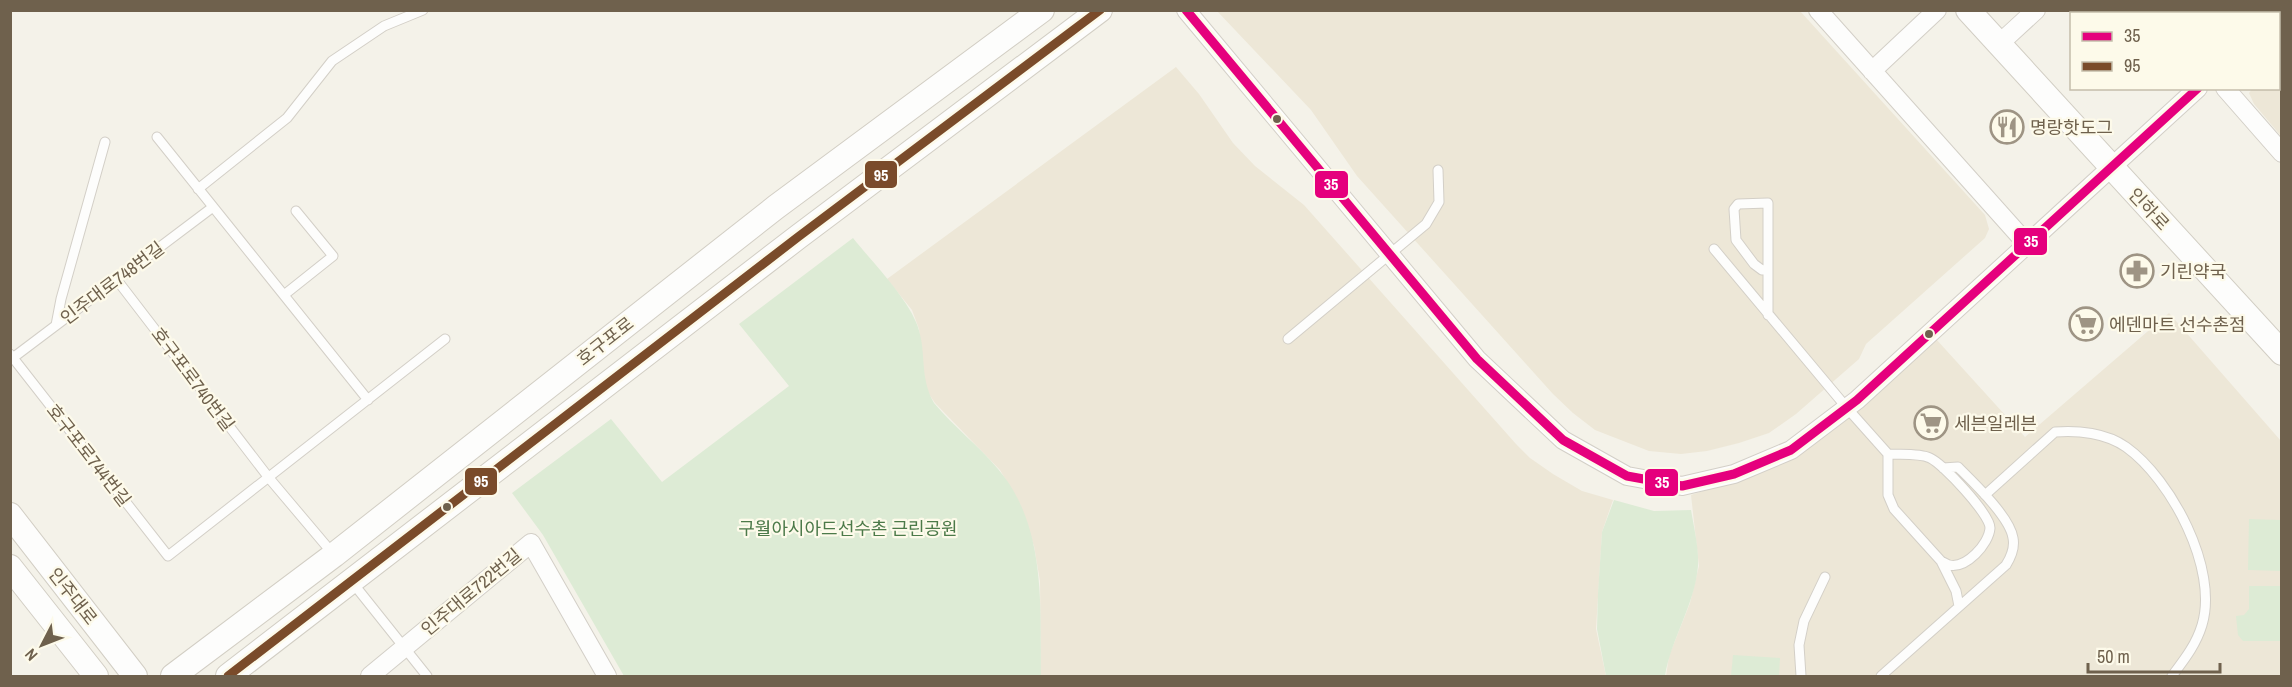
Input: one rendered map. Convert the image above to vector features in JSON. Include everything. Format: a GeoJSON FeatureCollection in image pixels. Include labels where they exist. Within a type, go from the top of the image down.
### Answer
{"type":"FeatureCollection","features":[{"type":"Feature","properties":{"kind":"main road","name":"호구포로"},"geometry":{"type":"LineString","coordinates":[[172,676],[334,555],[776,207],[1042,10]]}},
{"type":"Feature","properties":{"kind":"main road","name":"호구포로"},"geometry":{"type":"LineString","coordinates":[[228,676],[789,244],[1100,10]]}},
{"type":"Feature","properties":{"kind":"main road","name":"인하로"},"geometry":{"type":"LineString","coordinates":[[1968,10],[2282,353]]}},
{"type":"Feature","properties":{"kind":"main road","name":"인주대로"},"geometry":{"type":"LineString","coordinates":[[10,515],[135,676]]}},
{"type":"Feature","properties":{"kind":"main road","name":"인주대로"},"geometry":{"type":"LineString","coordinates":[[10,567],[96,676]]}},
{"type":"Feature","properties":{"kind":"street"},"geometry":{"type":"LineString","coordinates":[[1186,10],[1477,359],[1563,440],[1627,476],[1682,486],[1734,474],[1791,450],[1847,408],[2196,90]]}},
{"type":"Feature","properties":{"kind":"street"},"geometry":{"type":"LineString","coordinates":[[1818,10],[2027,244]]}},
{"type":"Feature","properties":{"kind":"street"},"geometry":{"type":"LineString","coordinates":[[1872,70],[1937,10]]}},
{"type":"Feature","properties":{"kind":"street"},"geometry":{"type":"LineString","coordinates":[[1999,44],[2036,10]]}},
{"type":"Feature","properties":{"kind":"street"},"geometry":{"type":"LineString","coordinates":[[2227,90],[2282,153]]}},
{"type":"Feature","properties":{"kind":"street","name":"인주대로722번길"},"geometry":{"type":"LineString","coordinates":[[405,648],[531,543],[607,676]]}},
{"type":"Feature","properties":{"kind":"street"},"geometry":{"type":"LineString","coordinates":[[370,676],[405,648]]}},
{"type":"Feature","properties":{"kind":"lane"},"geometry":{"type":"LineString","coordinates":[[393,10],[401,18]]}},
{"type":"Feature","properties":{"kind":"lane"},"geometry":{"type":"LineString","coordinates":[[198,189],[287,118],[332,62],[384,26],[423,10]]}},
{"type":"Feature","properties":{"kind":"lane"},"geometry":{"type":"LineString","coordinates":[[157,137],[368,400]]}},
{"type":"Feature","properties":{"kind":"lane"},"geometry":{"type":"LineString","coordinates":[[56,326],[105,142]]}},
{"type":"Feature","properties":{"kind":"lane"},"geometry":{"type":"LineString","coordinates":[[1288,339],[1426,224],[1439,202],[1438,170]]}},
{"type":"Feature","properties":{"kind":"lane"},"geometry":{"type":"LineString","coordinates":[[1768,269],[1762,270],[1754,264],[1736,240],[1734,209],[1737,204],[1768,203],[1768,269],[1768,315]]}},
{"type":"Feature","properties":{"kind":"lane","name":"인주대로748번길"},"geometry":{"type":"LineString","coordinates":[[11,357],[56,326],[213,207]]}},
{"type":"Feature","properties":{"kind":"lane"},"geometry":{"type":"LineString","coordinates":[[284,296],[333,256],[296,211]]}},
{"type":"Feature","properties":{"kind":"lane"},"geometry":{"type":"LineString","coordinates":[[1714,249],[1888,454],[1888,495],[1894,509],[1941,561],[1956,591],[1959,606]]}},
{"type":"Feature","properties":{"kind":"lane","name":"호구포로740번길"},"geometry":{"type":"LineString","coordinates":[[117,280],[269,478],[334,555]]}},
{"type":"Feature","properties":{"kind":"lane"},"geometry":{"type":"LineString","coordinates":[[269,478],[445,339]]}},
{"type":"Feature","properties":{"kind":"lane","name":"호구포로744번길"},"geometry":{"type":"LineString","coordinates":[[11,357],[168,556],[269,478]]}},
{"type":"Feature","properties":{"kind":"lane"},"geometry":{"type":"LineString","coordinates":[[1985,495],[2055,432],[2070,430],[2090,433],[2125,447],[2139,459],[2166,490],[2186,522],[2200,565],[2204,593],[2203,623],[2193,649],[2172,676]]}},
{"type":"Feature","properties":{"kind":"lane"},"geometry":{"type":"LineString","coordinates":[[1888,454],[1929,457],[1943,468],[1984,514],[1990,525],[1987,540],[1965,563],[1950,566],[1941,561]]}},
{"type":"Feature","properties":{"kind":"lane"},"geometry":{"type":"LineString","coordinates":[[1881,676],[2006,565],[2011,556],[2013,535],[1985,495],[1958,467],[1943,468]]}},
{"type":"Feature","properties":{"kind":"lane"},"geometry":{"type":"LineString","coordinates":[[1801,676],[1798,645],[1804,621],[1825,577]]}},
{"type":"Feature","properties":{"kind":"lane"},"geometry":{"type":"LineString","coordinates":[[352,581],[427,676]]}},
{"type":"Feature","properties":{"kind":"shaded area"},"geometry":{"type":"Polygon","coordinates":[[[1217,11],[1800,11],[1985,215],[1989,229],[1985,238],[1866,344],[1859,359],[1796,414],[1769,433],[1707,451],[1681,454],[1649,451],[1595,430],[1553,394],[1357,176],[1311,110],[1217,11]]]}},
{"type":"Feature","properties":{"kind":"shaded area"},"geometry":{"type":"Polygon","coordinates":[[[2280,62],[2281,136],[2254,104],[2249,93],[2251,90],[2280,90],[2280,62]]]}},
{"type":"Feature","properties":{"kind":"shaded area"},"geometry":{"type":"Polygon","coordinates":[[[1176,67],[1199,94],[1233,143],[1255,166],[1304,205],[1530,458],[1582,491],[1613,500],[1602,532],[1596,629],[1606,676],[1041,676],[1040,581],[1034,546],[1020,504],[1000,470],[935,403],[927,391],[919,329],[912,310],[887,279],[1176,67]]]}},
{"type":"Feature","properties":{"kind":"shaded area"},"geometry":{"type":"Polygon","coordinates":[[[2169,313],[2281,441],[2281,676],[1666,676],[1669,656],[1690,603],[1699,566],[1691,495],[1735,480],[1936,339],[2025,437],[2169,313]]]}},
{"type":"Feature","properties":{"kind":"green space","name":"구월아시아드선수촌 근린공원"},"geometry":{"type":"Polygon","coordinates":[[[853,238],[898,292],[913,316],[921,337],[926,384],[934,403],[998,469],[1014,491],[1025,516],[1038,568],[1041,676],[624,676],[543,535],[512,493],[611,419],[662,482],[789,386],[739,324],[853,238]]]}},
{"type":"Feature","properties":{"kind":"green space"},"geometry":{"type":"Polygon","coordinates":[[[1614,500],[1654,511],[1691,510],[1698,552],[1696,580],[1665,676],[1606,676],[1597,629],[1598,593],[1602,532],[1614,500]]]}},
{"type":"Feature","properties":{"kind":"green space"},"geometry":{"type":"Polygon","coordinates":[[[2249,519],[2281,520],[2281,571],[2248,570],[2249,519]]]}},
{"type":"Feature","properties":{"kind":"green space"},"geometry":{"type":"Polygon","coordinates":[[[2249,586],[2281,586],[2281,641],[2243,641],[2238,635],[2236,616],[2244,615],[2249,609],[2249,586]]]}},
{"type":"Feature","properties":{"kind":"green space"},"geometry":{"type":"Polygon","coordinates":[[[1733,655],[1780,658],[1779,676],[1731,676],[1733,655]]]}},
{"type":"Feature","properties":{"kind":"transit line","name":"95"},"geometry":{"type":"LineString","coordinates":[[228,676],[798,237],[1100,10]]}},
{"type":"Feature","properties":{"kind":"transit line","name":"35"},"geometry":{"type":"LineString","coordinates":[[1186,10],[1477,359],[1563,440],[1627,476],[1682,486],[1734,474],[1791,450],[1857,400],[2196,90]]}},
{"type":"Feature","properties":{"kind":"place","name":"명랑핫도그"},"geometry":{"type":"Point","coordinates":[2007,127]}},
{"type":"Feature","properties":{"kind":"place","name":"기린약국"},"geometry":{"type":"Point","coordinates":[2137,271]}},
{"type":"Feature","properties":{"kind":"place","name":"에덴마트 선수촌점"},"geometry":{"type":"Point","coordinates":[2086,324]}},
{"type":"Feature","properties":{"kind":"place","name":"세븐일레븐"},"geometry":{"type":"Point","coordinates":[1931,423]}}]}
